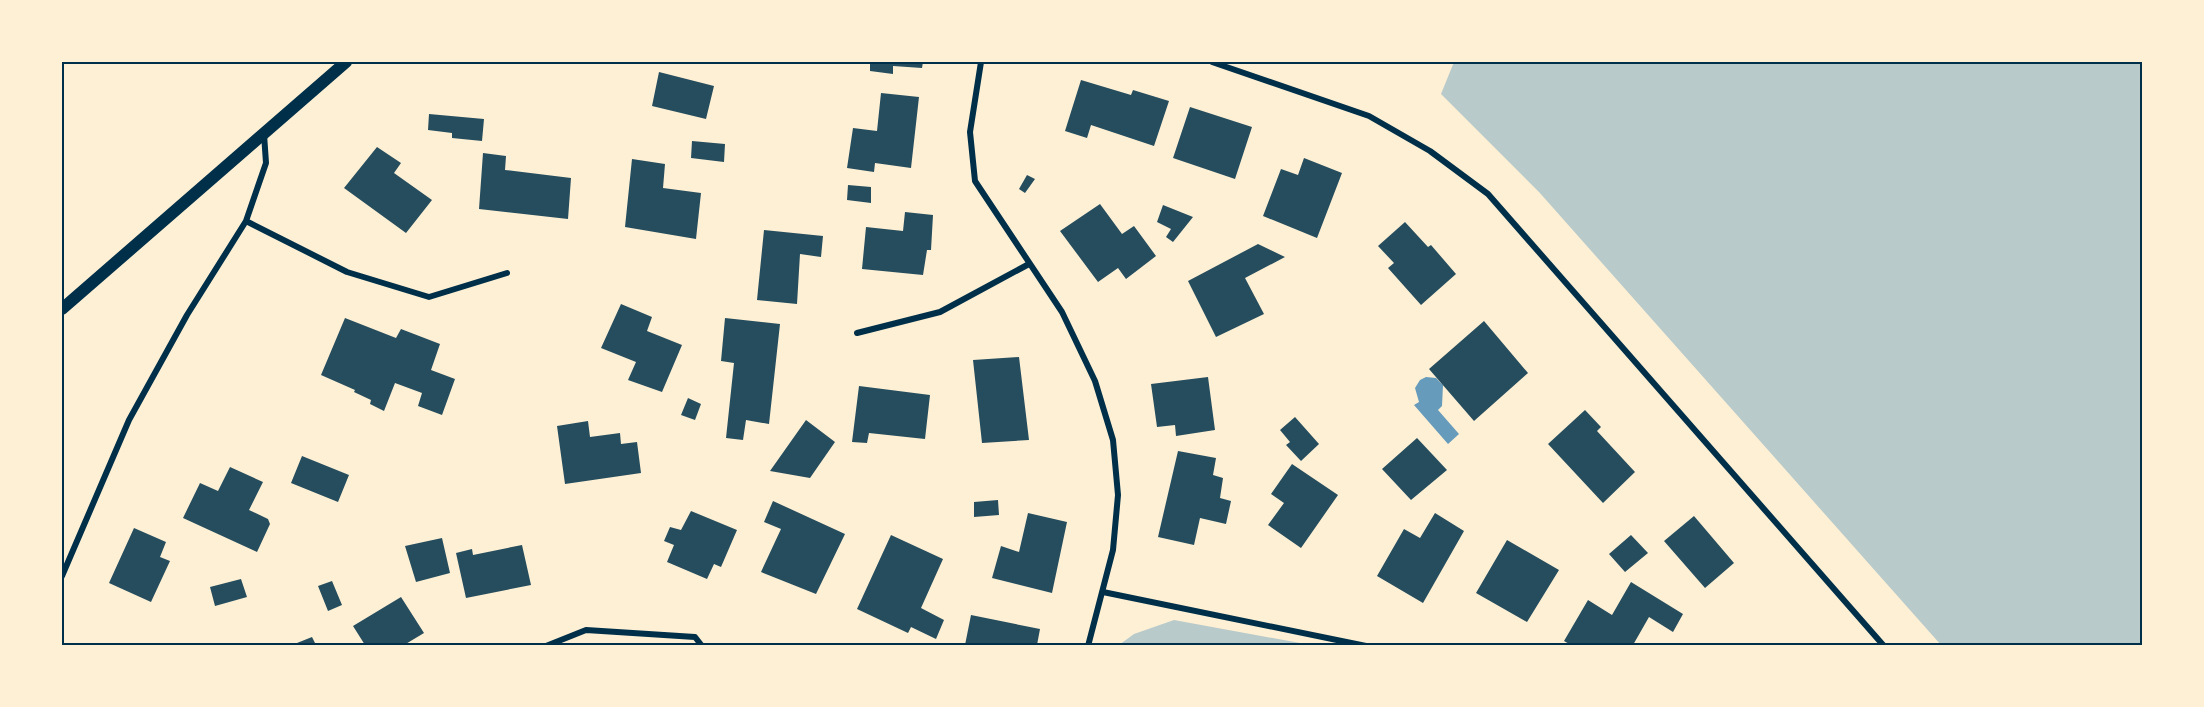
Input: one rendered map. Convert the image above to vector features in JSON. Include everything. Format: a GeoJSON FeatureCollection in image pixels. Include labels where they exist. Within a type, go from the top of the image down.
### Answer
{"type":"FeatureCollection","features":[{"type":"Feature","properties":{"kind":"main road"},"geometry":{"type":"LineString","coordinates":[[62,309],[346,62]]}},
{"type":"Feature","properties":{"kind":"street"},"geometry":{"type":"LineString","coordinates":[[981,62],[970,132],[975,181],[1062,312],[1095,381],[1113,440],[1118,495],[1113,550],[1088,645]]}},
{"type":"Feature","properties":{"kind":"street"},"geometry":{"type":"LineString","coordinates":[[1212,62],[1369,116],[1430,151],[1488,194],[1884,645]]}},
{"type":"Feature","properties":{"kind":"street"},"geometry":{"type":"LineString","coordinates":[[62,576],[129,420],[188,315],[246,221],[266,163],[264,134]]}},
{"type":"Feature","properties":{"kind":"street"},"geometry":{"type":"LineString","coordinates":[[246,221],[347,272],[429,297],[507,273]]}},
{"type":"Feature","properties":{"kind":"street"},"geometry":{"type":"LineString","coordinates":[[857,333],[940,312],[1029,264]]}},
{"type":"Feature","properties":{"kind":"street"},"geometry":{"type":"LineString","coordinates":[[1103,592],[1366,645]]}},
{"type":"Feature","properties":{"kind":"street"},"geometry":{"type":"LineString","coordinates":[[546,645],[586,630],[695,637],[702,645]]}},
{"type":"Feature","properties":{"kind":"shaded area"},"geometry":{"type":"Polygon","coordinates":[[[1454,62],[2142,62],[2142,645],[1941,645],[1539,192],[1441,94],[1454,62]]]}},
{"type":"Feature","properties":{"kind":"shaded area"},"geometry":{"type":"Polygon","coordinates":[[[1174,620],[1311,645],[1119,645],[1134,634],[1174,620]]]}},
{"type":"Feature","properties":{"kind":"water"},"geometry":{"type":"Polygon","coordinates":[[[1426,377],[1436,378],[1443,385],[1442,406],[1438,410],[1459,434],[1448,444],[1414,405],[1419,402],[1415,388],[1420,380],[1426,377]]]}},
{"type":"Feature","properties":{"kind":"building"},"geometry":{"type":"Polygon","coordinates":[[[870,62],[923,62],[922,68],[893,66],[893,74],[870,71],[870,62]]]}},
{"type":"Feature","properties":{"kind":"building"},"geometry":{"type":"Polygon","coordinates":[[[659,72],[714,86],[706,119],[652,106],[659,72]]]}},
{"type":"Feature","properties":{"kind":"building"},"geometry":{"type":"Polygon","coordinates":[[[1081,80],[1131,95],[1133,90],[1169,101],[1154,146],[1091,125],[1087,138],[1065,131],[1081,80]]]}},
{"type":"Feature","properties":{"kind":"building"},"geometry":{"type":"Polygon","coordinates":[[[881,93],[919,97],[911,168],[875,163],[874,172],[847,168],[853,128],[877,131],[881,93]]]}},
{"type":"Feature","properties":{"kind":"building"},"geometry":{"type":"Polygon","coordinates":[[[1190,107],[1252,127],[1235,179],[1173,158],[1190,107]]]}},
{"type":"Feature","properties":{"kind":"building"},"geometry":{"type":"Polygon","coordinates":[[[429,114],[484,119],[482,141],[452,138],[452,133],[428,130],[429,114]]]}},
{"type":"Feature","properties":{"kind":"building"},"geometry":{"type":"Polygon","coordinates":[[[692,141],[725,144],[724,162],[691,158],[692,141]]]}},
{"type":"Feature","properties":{"kind":"building"},"geometry":{"type":"Polygon","coordinates":[[[377,147],[401,163],[394,173],[432,200],[406,233],[344,188],[377,147]]]}},
{"type":"Feature","properties":{"kind":"building"},"geometry":{"type":"Polygon","coordinates":[[[483,153],[506,156],[505,170],[571,178],[568,219],[479,209],[483,153]]]}},
{"type":"Feature","properties":{"kind":"building"},"geometry":{"type":"Polygon","coordinates":[[[1304,158],[1342,173],[1317,238],[1263,216],[1281,169],[1298,175],[1304,158]]]}},
{"type":"Feature","properties":{"kind":"building"},"geometry":{"type":"Polygon","coordinates":[[[632,159],[665,164],[663,188],[701,193],[696,239],[625,227],[632,159]]]}},
{"type":"Feature","properties":{"kind":"building"},"geometry":{"type":"Polygon","coordinates":[[[1027,175],[1035,179],[1025,193],[1019,189],[1027,175]]]}},
{"type":"Feature","properties":{"kind":"building"},"geometry":{"type":"Polygon","coordinates":[[[848,185],[871,187],[871,203],[847,200],[848,185]]]}},
{"type":"Feature","properties":{"kind":"building"},"geometry":{"type":"Polygon","coordinates":[[[1100,204],[1122,234],[1134,226],[1156,256],[1126,279],[1118,268],[1098,282],[1060,231],[1100,204]]]}},
{"type":"Feature","properties":{"kind":"building"},"geometry":{"type":"Polygon","coordinates":[[[1163,205],[1193,217],[1173,242],[1166,237],[1171,229],[1157,222],[1163,205]]]}},
{"type":"Feature","properties":{"kind":"building"},"geometry":{"type":"Polygon","coordinates":[[[905,212],[933,215],[931,250],[927,250],[923,275],[862,269],[866,227],[903,231],[905,212]]]}},
{"type":"Feature","properties":{"kind":"building"},"geometry":{"type":"Polygon","coordinates":[[[1405,222],[1428,247],[1431,245],[1456,274],[1421,305],[1388,268],[1394,263],[1378,246],[1405,222]]]}},
{"type":"Feature","properties":{"kind":"building"},"geometry":{"type":"Polygon","coordinates":[[[764,230],[823,236],[821,257],[800,254],[797,304],[757,300],[764,230]]]}},
{"type":"Feature","properties":{"kind":"building"},"geometry":{"type":"Polygon","coordinates":[[[1258,244],[1285,257],[1245,278],[1264,314],[1216,337],[1188,281],[1258,244]]]}},
{"type":"Feature","properties":{"kind":"building"},"geometry":{"type":"Polygon","coordinates":[[[621,304],[652,317],[647,331],[682,345],[662,392],[628,380],[636,362],[601,348],[621,304]]]}},
{"type":"Feature","properties":{"kind":"building"},"geometry":{"type":"Polygon","coordinates":[[[345,318],[396,338],[401,329],[440,344],[431,370],[455,379],[442,415],[418,406],[422,393],[395,383],[384,411],[370,404],[371,400],[354,392],[355,390],[321,375],[345,318]]]}},
{"type":"Feature","properties":{"kind":"building"},"geometry":{"type":"Polygon","coordinates":[[[725,318],[780,324],[769,424],[746,420],[743,440],[726,438],[734,363],[721,361],[725,318]]]}},
{"type":"Feature","properties":{"kind":"building"},"geometry":{"type":"Polygon","coordinates":[[[1484,321],[1528,373],[1474,421],[1429,369],[1484,321]]]}},
{"type":"Feature","properties":{"kind":"building"},"geometry":{"type":"Polygon","coordinates":[[[1019,357],[1029,440],[982,443],[973,360],[1019,357]]]}},
{"type":"Feature","properties":{"kind":"building"},"geometry":{"type":"Polygon","coordinates":[[[1208,377],[1215,430],[1176,436],[1175,425],[1157,427],[1151,384],[1208,377]]]}},
{"type":"Feature","properties":{"kind":"building"},"geometry":{"type":"Polygon","coordinates":[[[859,386],[930,395],[925,439],[869,433],[867,443],[852,442],[859,386]]]}},
{"type":"Feature","properties":{"kind":"building"},"geometry":{"type":"Polygon","coordinates":[[[688,398],[701,404],[695,420],[681,415],[688,398]]]}},
{"type":"Feature","properties":{"kind":"building"},"geometry":{"type":"Polygon","coordinates":[[[1585,410],[1601,427],[1597,431],[1635,472],[1603,503],[1548,444],[1585,410]]]}},
{"type":"Feature","properties":{"kind":"building"},"geometry":{"type":"Polygon","coordinates":[[[1295,417],[1319,444],[1301,461],[1286,445],[1290,442],[1280,430],[1295,417]]]}},
{"type":"Feature","properties":{"kind":"building"},"geometry":{"type":"Polygon","coordinates":[[[806,420],[835,442],[810,478],[770,471],[806,420]]]}},
{"type":"Feature","properties":{"kind":"building"},"geometry":{"type":"Polygon","coordinates":[[[588,421],[590,437],[620,433],[621,444],[637,442],[641,473],[565,484],[557,426],[588,421]]]}},
{"type":"Feature","properties":{"kind":"building"},"geometry":{"type":"Polygon","coordinates":[[[1417,438],[1447,470],[1411,500],[1382,469],[1417,438]]]}},
{"type":"Feature","properties":{"kind":"building"},"geometry":{"type":"Polygon","coordinates":[[[1178,451],[1216,458],[1213,475],[1223,478],[1220,498],[1231,501],[1226,524],[1200,518],[1194,545],[1158,537],[1178,451]]]}},
{"type":"Feature","properties":{"kind":"building"},"geometry":{"type":"Polygon","coordinates":[[[302,456],[349,475],[338,502],[291,483],[302,456]]]}},
{"type":"Feature","properties":{"kind":"building"},"geometry":{"type":"Polygon","coordinates":[[[1292,464],[1338,495],[1301,548],[1268,525],[1284,503],[1271,494],[1292,464]]]}},
{"type":"Feature","properties":{"kind":"building"},"geometry":{"type":"Polygon","coordinates":[[[230,467],[263,482],[249,510],[268,519],[270,524],[257,552],[183,518],[200,483],[218,491],[230,467]]]}},
{"type":"Feature","properties":{"kind":"building"},"geometry":{"type":"Polygon","coordinates":[[[998,500],[999,515],[974,517],[974,502],[998,500]]]}},
{"type":"Feature","properties":{"kind":"building"},"geometry":{"type":"Polygon","coordinates":[[[773,501],[845,534],[816,594],[761,572],[781,529],[764,522],[773,501]]]}},
{"type":"Feature","properties":{"kind":"building"},"geometry":{"type":"Polygon","coordinates":[[[691,511],[737,530],[721,567],[714,564],[707,579],[667,562],[674,545],[664,541],[670,527],[681,530],[691,511]]]}},
{"type":"Feature","properties":{"kind":"building"},"geometry":{"type":"Polygon","coordinates":[[[1028,513],[1067,522],[1052,593],[992,578],[1001,546],[1019,552],[1028,513]]]}},
{"type":"Feature","properties":{"kind":"building"},"geometry":{"type":"Polygon","coordinates":[[[1435,513],[1464,531],[1423,603],[1377,576],[1404,529],[1420,538],[1435,513]]]}},
{"type":"Feature","properties":{"kind":"building"},"geometry":{"type":"Polygon","coordinates":[[[1694,516],[1734,563],[1705,588],[1664,541],[1694,516]]]}},
{"type":"Feature","properties":{"kind":"building"},"geometry":{"type":"Polygon","coordinates":[[[134,528],[166,542],[160,557],[170,561],[151,602],[109,583],[134,528]]]}},
{"type":"Feature","properties":{"kind":"building"},"geometry":{"type":"Polygon","coordinates":[[[891,535],[943,559],[921,608],[944,620],[936,639],[911,627],[908,633],[857,609],[891,535]]]}},
{"type":"Feature","properties":{"kind":"building"},"geometry":{"type":"Polygon","coordinates":[[[1631,535],[1648,553],[1625,572],[1609,554],[1631,535]]]}},
{"type":"Feature","properties":{"kind":"building"},"geometry":{"type":"Polygon","coordinates":[[[442,538],[450,573],[416,582],[405,546],[442,538]]]}},
{"type":"Feature","properties":{"kind":"building"},"geometry":{"type":"Polygon","coordinates":[[[1507,540],[1559,570],[1527,622],[1476,593],[1507,540]]]}},
{"type":"Feature","properties":{"kind":"building"},"geometry":{"type":"Polygon","coordinates":[[[522,545],[531,585],[466,598],[456,553],[472,549],[473,555],[522,545]]]}},
{"type":"Feature","properties":{"kind":"building"},"geometry":{"type":"Polygon","coordinates":[[[241,579],[247,597],[215,606],[210,587],[241,579]]]}},
{"type":"Feature","properties":{"kind":"building"},"geometry":{"type":"Polygon","coordinates":[[[332,581],[342,605],[328,611],[318,586],[332,581]]]}},
{"type":"Feature","properties":{"kind":"building"},"geometry":{"type":"Polygon","coordinates":[[[1631,582],[1683,614],[1673,632],[1649,617],[1633,645],[1571,645],[1564,641],[1588,600],[1612,615],[1631,582]]]}},
{"type":"Feature","properties":{"kind":"building"},"geometry":{"type":"Polygon","coordinates":[[[401,597],[424,633],[404,645],[365,645],[353,626],[401,597]]]}},
{"type":"Feature","properties":{"kind":"building"},"geometry":{"type":"Polygon","coordinates":[[[971,615],[1040,629],[1037,645],[965,645],[971,615]]]}},
{"type":"Feature","properties":{"kind":"building"},"geometry":{"type":"Polygon","coordinates":[[[312,637],[316,645],[292,645],[312,637]]]}}]}
